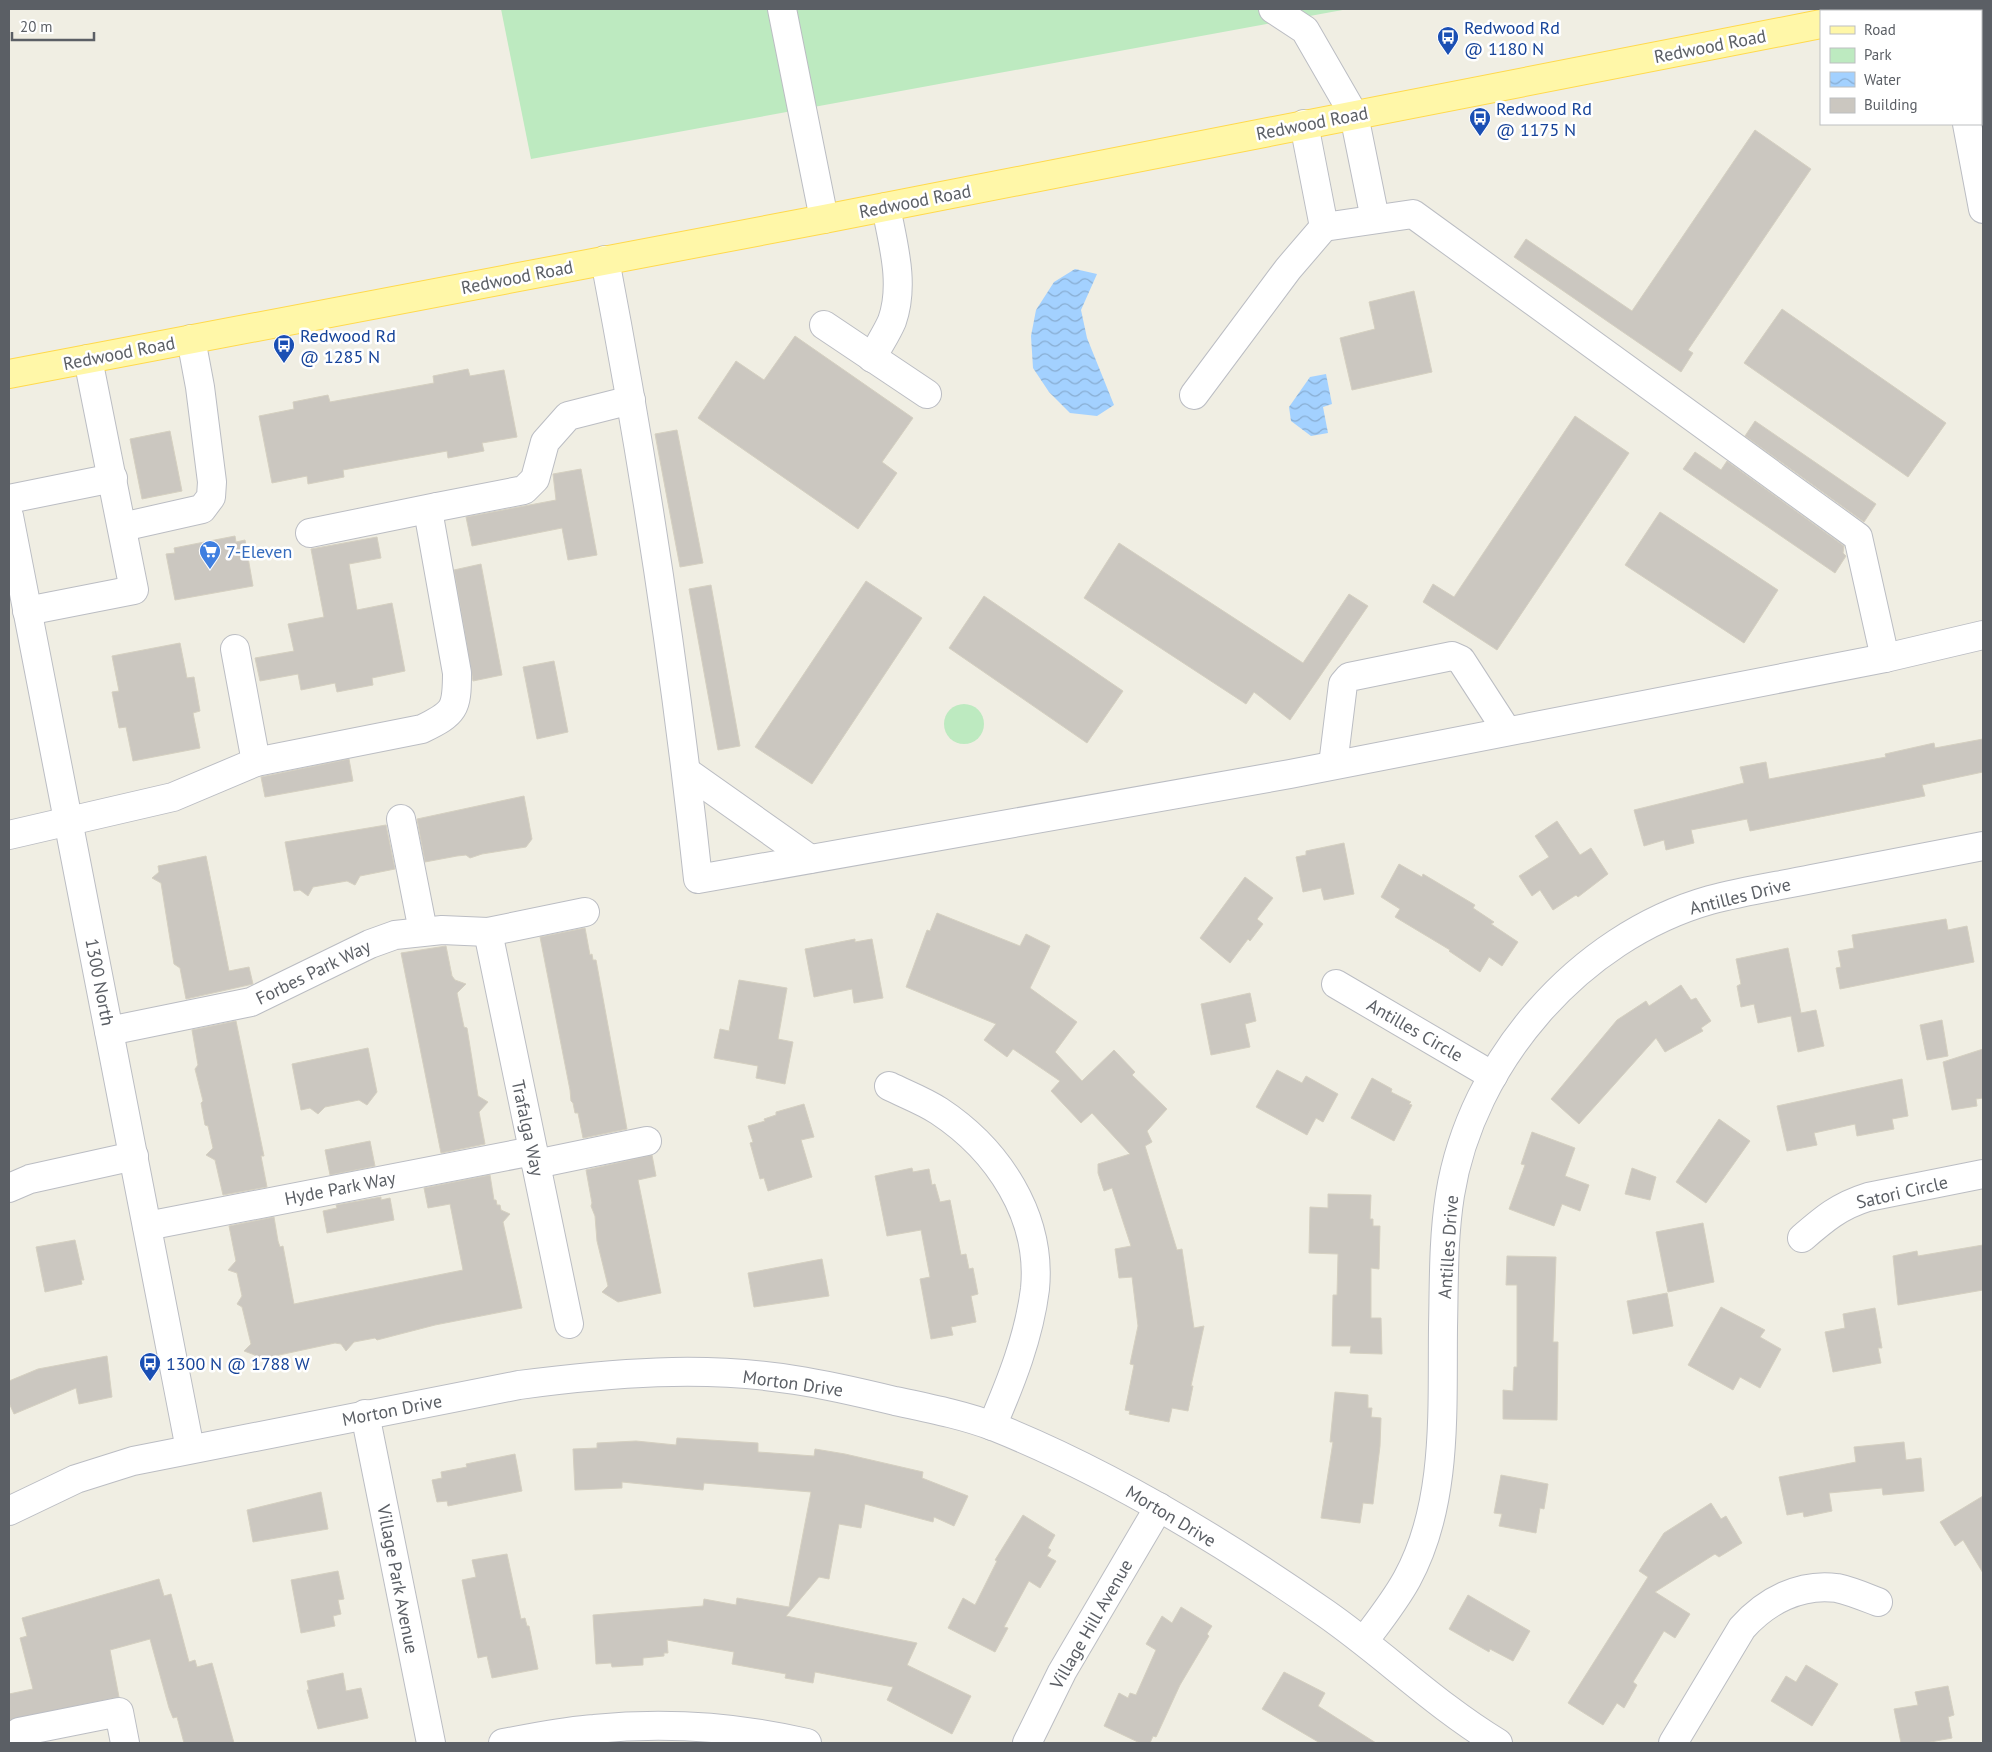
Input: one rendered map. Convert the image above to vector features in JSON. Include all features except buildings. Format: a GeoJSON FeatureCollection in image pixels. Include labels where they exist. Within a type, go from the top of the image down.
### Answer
{"type":"FeatureCollection","features":[{"type":"Feature","properties":{"kind":"main road","name":"Redwood Road"},"geometry":{"type":"LineString","coordinates":[[9,374],[824,219],[1820,24]]}},
{"type":"Feature","properties":{"kind":"street"},"geometry":{"type":"LineString","coordinates":[[782,9],[824,219]]}},
{"type":"Feature","properties":{"kind":"street"},"geometry":{"type":"LineString","coordinates":[[1273,9],[1305,30],[1354,115],[1375,219]]}},
{"type":"Feature","properties":{"kind":"street"},"geometry":{"type":"LineString","coordinates":[[1304,124],[1324,227]]}},
{"type":"Feature","properties":{"kind":"street"},"geometry":{"type":"LineString","coordinates":[[1967,125],[1983,209]]}},
{"type":"Feature","properties":{"kind":"street"},"geometry":{"type":"LineString","coordinates":[[872,358],[892,321],[899,295],[896,255],[886,207]]}},
{"type":"Feature","properties":{"kind":"street"},"geometry":{"type":"LineString","coordinates":[[1194,395],[1288,269],[1324,227],[1413,214],[1858,536],[1885,658]]}},
{"type":"Feature","properties":{"kind":"street"},"geometry":{"type":"LineString","coordinates":[[605,260],[631,400],[687,772],[698,878],[1333,765],[1885,658],[1983,635]]}},
{"type":"Feature","properties":{"kind":"street"},"geometry":{"type":"LineString","coordinates":[[824,325],[927,394]]}},
{"type":"Feature","properties":{"kind":"street"},"geometry":{"type":"LineString","coordinates":[[122,527],[202,509],[211,497],[212,482],[200,387],[191,339]]}},
{"type":"Feature","properties":{"kind":"street"},"geometry":{"type":"LineString","coordinates":[[27,611],[134,590],[88,359]]}},
{"type":"Feature","properties":{"kind":"street"},"geometry":{"type":"LineString","coordinates":[[310,533],[524,490],[535,479],[545,442],[568,416],[631,400]]}},
{"type":"Feature","properties":{"kind":"street"},"geometry":{"type":"LineString","coordinates":[[9,499],[113,478]]}},
{"type":"Feature","properties":{"kind":"street"},"geometry":{"type":"LineString","coordinates":[[9,835],[173,797],[256,762],[422,729],[444,719],[452,710],[457,699],[457,673],[429,528],[429,516],[437,507]]}},
{"type":"Feature","properties":{"kind":"street","name":"1300 North"},"geometry":{"type":"LineString","coordinates":[[9,516],[190,1449]]}},
{"type":"Feature","properties":{"kind":"street"},"geometry":{"type":"LineString","coordinates":[[235,650],[256,762]]}},
{"type":"Feature","properties":{"kind":"street"},"geometry":{"type":"LineString","coordinates":[[1333,765],[1344,684],[1349,677],[1452,656],[1461,660],[1507,731]]}},
{"type":"Feature","properties":{"kind":"street"},"geometry":{"type":"LineString","coordinates":[[687,772],[810,858]]}},
{"type":"Feature","properties":{"kind":"street"},"geometry":{"type":"LineString","coordinates":[[401,819],[424,931]]}},
{"type":"Feature","properties":{"kind":"street","name":"Antilles Drive"},"geometry":{"type":"LineString","coordinates":[[1364,1641],[1407,1579],[1420,1550],[1431,1512],[1438,1472],[1442,1427],[1445,1235],[1450,1194],[1459,1156],[1473,1117],[1493,1076],[1525,1029],[1569,982],[1600,956],[1633,933],[1670,914],[1708,901],[1749,891],[1983,846]]}},
{"type":"Feature","properties":{"kind":"street","name":"Forbes Park Way"},"geometry":{"type":"LineString","coordinates":[[109,1031],[251,1002],[370,944],[395,935],[424,931],[488,932],[585,912]]}},
{"type":"Feature","properties":{"kind":"street","name":"Trafalga Way"},"geometry":{"type":"LineString","coordinates":[[488,932],[569,1324]]}},
{"type":"Feature","properties":{"kind":"street","name":"Antilles Circle"},"geometry":{"type":"LineString","coordinates":[[1336,984],[1493,1076]]}},
{"type":"Feature","properties":{"kind":"street"},"geometry":{"type":"LineString","coordinates":[[888,1086],[937,1110],[963,1128],[988,1152],[1009,1180],[1025,1214],[1033,1250],[1035,1287],[1019,1359],[992,1426]]}},
{"type":"Feature","properties":{"kind":"street","name":"Hyde Park Way"},"geometry":{"type":"LineString","coordinates":[[147,1226],[534,1157],[647,1141]]}},
{"type":"Feature","properties":{"kind":"street"},"geometry":{"type":"LineString","coordinates":[[9,1188],[30,1179],[134,1156]]}},
{"type":"Feature","properties":{"kind":"street","name":"Satori Circle"},"geometry":{"type":"LineString","coordinates":[[1802,1238],[1833,1212],[1849,1203],[1868,1197],[1983,1174]]}},
{"type":"Feature","properties":{"kind":"street","name":"Morton Drive"},"geometry":{"type":"LineString","coordinates":[[9,1511],[76,1479],[133,1461],[519,1385],[579,1377],[650,1372],[793,1379],[931,1409],[992,1426],[1077,1463],[1159,1507],[1282,1583],[1364,1641],[1431,1697],[1489,1741]]}},
{"type":"Feature","properties":{"kind":"street","name":"Village Park Avenue"},"geometry":{"type":"LineString","coordinates":[[365,1414],[431,1743]]}},
{"type":"Feature","properties":{"kind":"street","name":"Village Hill Avenue"},"geometry":{"type":"LineString","coordinates":[[1027,1743],[1062,1672],[1159,1507]]}},
{"type":"Feature","properties":{"kind":"street"},"geometry":{"type":"LineString","coordinates":[[1673,1743],[1742,1628],[1755,1614],[1771,1602],[1790,1593],[1825,1588],[1839,1589],[1878,1602]]}},
{"type":"Feature","properties":{"kind":"street"},"geometry":{"type":"LineString","coordinates":[[22,1743],[20,1732],[119,1712],[125,1743]]}},
{"type":"Feature","properties":{"kind":"street"},"geometry":{"type":"LineString","coordinates":[[503,1743],[594,1729],[672,1726],[720,1728],[768,1734],[807,1743]]}},
{"type":"Feature","properties":{"kind":"green space"},"geometry":{"type":"Polygon","coordinates":[[[501,9],[1348,9],[531,159],[501,9]]]}},
{"type":"Feature","properties":{"kind":"green space"},"geometry":{"type":"Polygon","coordinates":[[[960,704],[968,704],[975,707],[981,713],[984,724],[981,735],[975,741],[968,744],[960,744],[953,741],[947,735],[944,728],[944,720],[947,713],[953,707],[960,704]]]}},
{"type":"Feature","properties":{"kind":"water"},"geometry":{"type":"Polygon","coordinates":[[[1075,269],[1097,274],[1081,310],[1087,338],[1114,405],[1097,416],[1070,413],[1049,392],[1033,368],[1031,336],[1036,310],[1054,282],[1075,269]]]}},
{"type":"Feature","properties":{"kind":"water"},"geometry":{"type":"Polygon","coordinates":[[[1326,374],[1332,404],[1323,407],[1328,433],[1311,436],[1291,421],[1289,407],[1310,377],[1326,374]]]}},
{"type":"Feature","properties":{"kind":"place","name":"Redwood Rd @ 1180 N"},"geometry":{"type":"Point","coordinates":[1448,56]}},
{"type":"Feature","properties":{"kind":"place","name":"Redwood Rd @ 1175 N"},"geometry":{"type":"Point","coordinates":[1480,137]}},
{"type":"Feature","properties":{"kind":"place","name":"Redwood Rd @ 1285 N"},"geometry":{"type":"Point","coordinates":[284,364]}},
{"type":"Feature","properties":{"kind":"place","name":"7-Eleven"},"geometry":{"type":"Point","coordinates":[210,570]}},
{"type":"Feature","properties":{"kind":"place","name":"1300 N @ 1788 W"},"geometry":{"type":"Point","coordinates":[150,1382]}}]}
